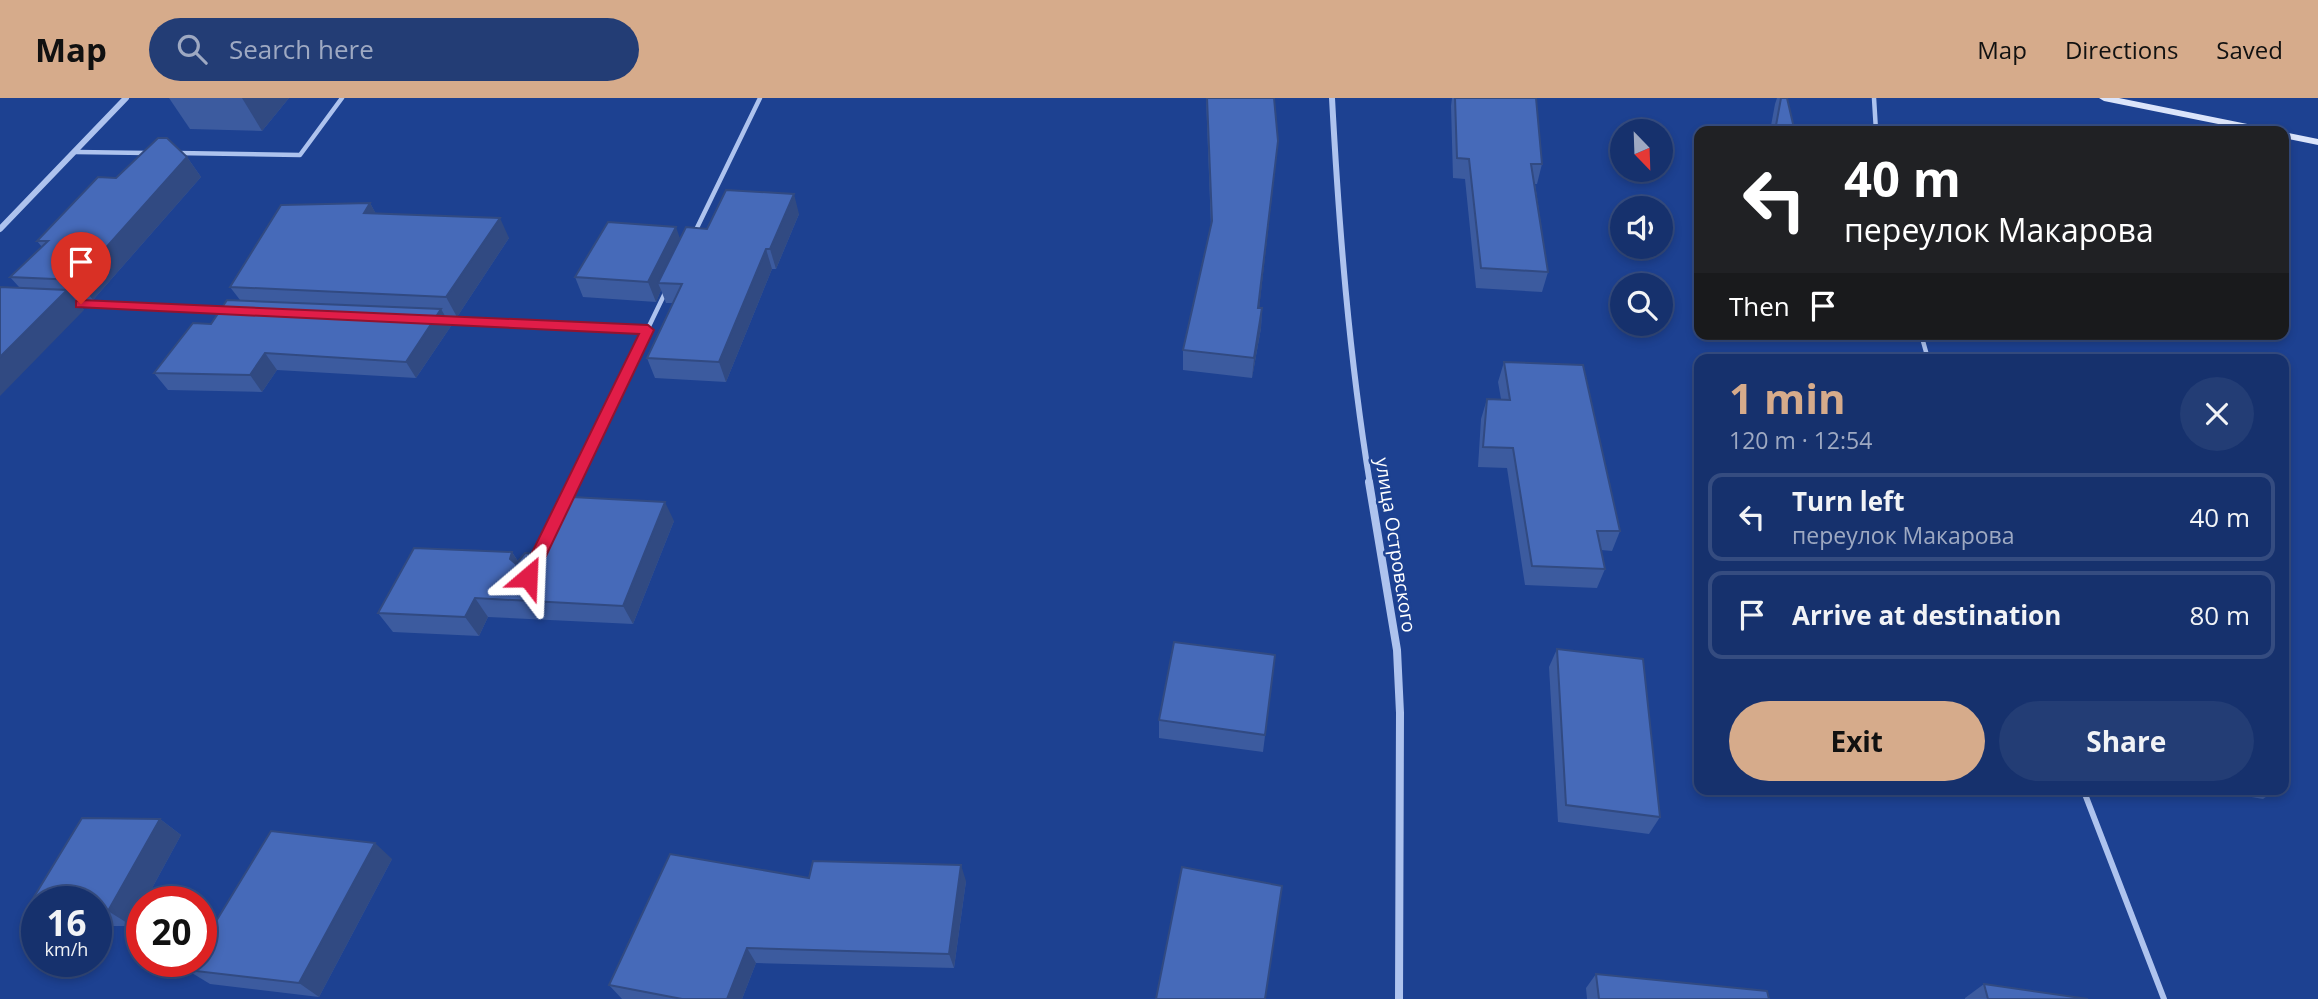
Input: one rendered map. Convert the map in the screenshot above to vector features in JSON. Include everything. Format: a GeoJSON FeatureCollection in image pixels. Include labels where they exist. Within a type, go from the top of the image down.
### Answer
{"type":"FeatureCollection","features":[{"type":"Feature","properties":{"kind":"main road"},"geometry":{"type":"LineString","coordinates":[[2104,98],[2242,126]]}},
{"type":"Feature","properties":{"kind":"main road"},"geometry":{"type":"LineString","coordinates":[[2289,136],[2318,142]]}},
{"type":"Feature","properties":{"kind":"street"},"geometry":{"type":"LineString","coordinates":[[0,229],[126,98]]}},
{"type":"Feature","properties":{"kind":"street","name":"улица Островского"},"geometry":{"type":"LineString","coordinates":[[1332,98],[1339,231],[1355,395],[1396,650],[1400,713],[1399,999]]}},
{"type":"Feature","properties":{"kind":"lane"},"geometry":{"type":"LineString","coordinates":[[174,153],[300,155],[342,98]]}},
{"type":"Feature","properties":{"kind":"lane"},"geometry":{"type":"LineString","coordinates":[[689,244],[760,98]]}},
{"type":"Feature","properties":{"kind":"lane"},"geometry":{"type":"LineString","coordinates":[[1874,98],[1875,126]]}},
{"type":"Feature","properties":{"kind":"lane"},"geometry":{"type":"LineString","coordinates":[[76,152],[160,153]]}},
{"type":"Feature","properties":{"kind":"lane"},"geometry":{"type":"LineString","coordinates":[[534,565],[671,281]]}},
{"type":"Feature","properties":{"kind":"lane"},"geometry":{"type":"LineString","coordinates":[[69,304],[234,311]]}},
{"type":"Feature","properties":{"kind":"lane"},"geometry":{"type":"LineString","coordinates":[[427,320],[648,330]]}},
{"type":"Feature","properties":{"kind":"lane"},"geometry":{"type":"LineString","coordinates":[[2086,795],[2164,999]]}},
{"type":"Feature","properties":{"kind":"building"},"geometry":{"type":"Polygon","coordinates":[[[1207,98],[1274,98],[1278,141],[1258,308],[1262,308],[1254,358],[1183,350],[1212,221],[1207,98]]]}},
{"type":"Feature","properties":{"kind":"building"},"geometry":{"type":"Polygon","coordinates":[[[1455,98],[1536,98],[1542,164],[1531,164],[1548,272],[1481,268],[1469,159],[1457,158],[1455,98]]]}},
{"type":"Feature","properties":{"kind":"building"},"geometry":{"type":"Polygon","coordinates":[[[1781,98],[1787,98],[1794,126],[1776,126],[1781,98]]]}},
{"type":"Feature","properties":{"kind":"building"},"geometry":{"type":"Polygon","coordinates":[[[158,138],[167,138],[187,157],[77,280],[10,277],[48,241],[37,241],[98,177],[116,178],[158,138]]]}},
{"type":"Feature","properties":{"kind":"building"},"geometry":{"type":"Polygon","coordinates":[[[726,190],[794,194],[770,249],[766,249],[719,362],[647,358],[682,284],[658,283],[686,227],[707,229],[726,190]]]}},
{"type":"Feature","properties":{"kind":"building"},"geometry":{"type":"Polygon","coordinates":[[[370,203],[364,213],[500,218],[446,297],[230,287],[281,205],[370,203]]]}},
{"type":"Feature","properties":{"kind":"building"},"geometry":{"type":"Polygon","coordinates":[[[608,222],[676,227],[648,282],[575,277],[608,222]]]}},
{"type":"Feature","properties":{"kind":"building"},"geometry":{"type":"Polygon","coordinates":[[[0,287],[67,290],[0,357],[0,287]]]}},
{"type":"Feature","properties":{"kind":"building"},"geometry":{"type":"Polygon","coordinates":[[[227,300],[441,309],[406,362],[265,353],[250,375],[154,373],[193,323],[211,324],[227,300]]]}},
{"type":"Feature","properties":{"kind":"building"},"geometry":{"type":"Polygon","coordinates":[[[1504,362],[1583,365],[1620,531],[1597,531],[1605,569],[1532,566],[1513,448],[1483,447],[1487,399],[1510,400],[1504,362]]]}},
{"type":"Feature","properties":{"kind":"building"},"geometry":{"type":"Polygon","coordinates":[[[572,497],[665,502],[623,606],[475,598],[465,617],[378,613],[414,548],[512,552],[510,559],[516,564],[525,553],[546,554],[572,497]]]}},
{"type":"Feature","properties":{"kind":"building"},"geometry":{"type":"Polygon","coordinates":[[[1174,642],[1275,655],[1265,735],[1159,720],[1174,642]]]}},
{"type":"Feature","properties":{"kind":"building"},"geometry":{"type":"Polygon","coordinates":[[[1557,649],[1643,659],[1660,817],[1566,805],[1557,649]]]}},
{"type":"Feature","properties":{"kind":"building"},"geometry":{"type":"Polygon","coordinates":[[[82,818],[160,819],[112,904],[112,886],[41,886],[82,818]]]}},
{"type":"Feature","properties":{"kind":"building"},"geometry":{"type":"Polygon","coordinates":[[[271,831],[375,843],[299,983],[217,973],[217,920],[271,831]]]}},
{"type":"Feature","properties":{"kind":"building"},"geometry":{"type":"Polygon","coordinates":[[[670,854],[809,878],[813,861],[961,865],[949,954],[747,948],[727,999],[682,999],[609,985],[670,854]]]}},
{"type":"Feature","properties":{"kind":"building"},"geometry":{"type":"Polygon","coordinates":[[[1182,867],[1282,886],[1265,999],[1156,999],[1182,867]]]}},
{"type":"Feature","properties":{"kind":"building"},"geometry":{"type":"Polygon","coordinates":[[[1596,974],[1767,991],[1769,999],[1599,999],[1596,974]]]}},
{"type":"Feature","properties":{"kind":"building"},"geometry":{"type":"Polygon","coordinates":[[[1984,984],[2088,999],[1988,999],[1984,984]]]}},
{"type":"Feature","properties":{"kind":"route"},"geometry":{"type":"LineString","coordinates":[[81,304],[648,330],[528,577]]}}]}
